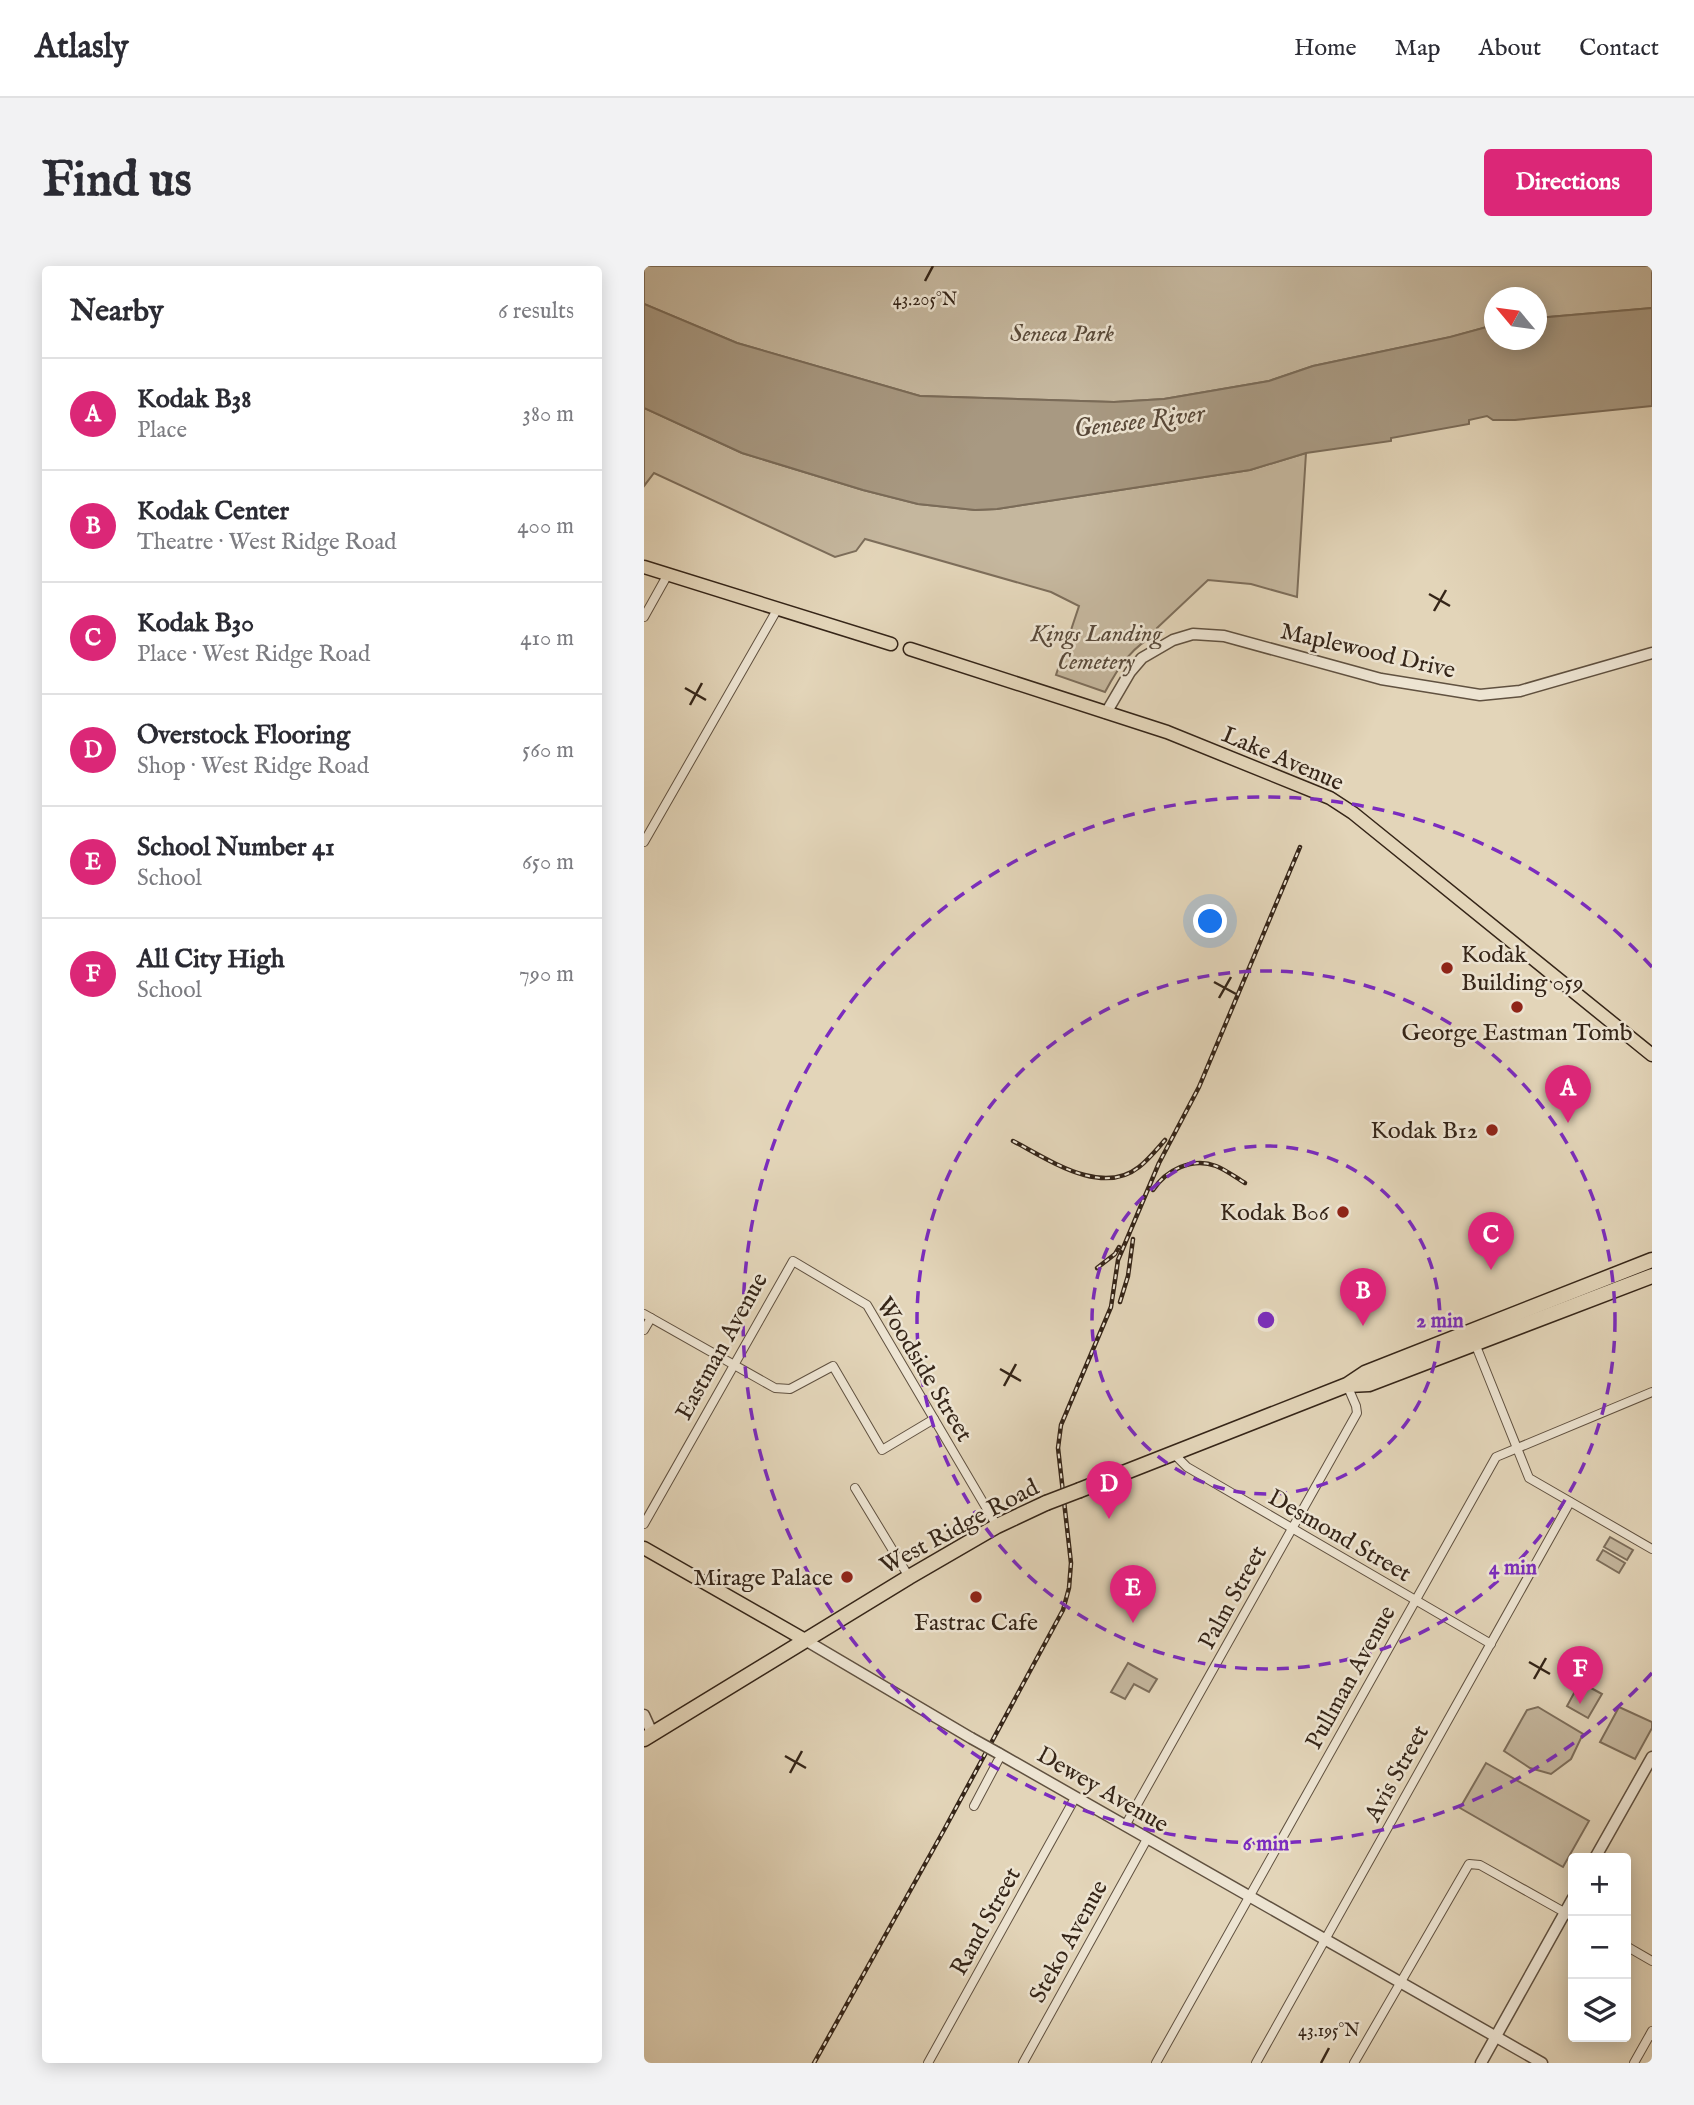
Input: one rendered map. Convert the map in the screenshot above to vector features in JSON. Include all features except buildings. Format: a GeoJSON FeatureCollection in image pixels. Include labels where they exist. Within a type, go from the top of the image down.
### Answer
{"type":"FeatureCollection","features":[{"type":"Feature","properties":{"kind":"highway","name":"West Ridge Road"},"geometry":{"type":"LineString","coordinates":[[1473,1337],[1652,1260]]}},
{"type":"Feature","properties":{"kind":"highway","name":"West Ridge Road"},"geometry":{"type":"LineString","coordinates":[[647,1739],[909,1577],[997,1526],[1046,1503],[1347,1385],[1365,1373],[1652,1276]]}},
{"type":"Feature","properties":{"kind":"main road"},"geometry":{"type":"LineString","coordinates":[[644,567],[891,643]]}},
{"type":"Feature","properties":{"kind":"main road","name":"Lake Avenue"},"geometry":{"type":"LineString","coordinates":[[910,649],[1192,741],[1311,789],[1342,805],[1652,1055]]}},
{"type":"Feature","properties":{"kind":"main road","name":"Dewey Avenue"},"geometry":{"type":"LineString","coordinates":[[644,1548],[805,1640]]}},
{"type":"Feature","properties":{"kind":"street"},"geometry":{"type":"LineString","coordinates":[[644,617],[668,574]]}},
{"type":"Feature","properties":{"kind":"street"},"geometry":{"type":"LineString","coordinates":[[644,842],[778,608]]}},
{"type":"Feature","properties":{"kind":"street","name":"Maplewood Drive"},"geometry":{"type":"LineString","coordinates":[[1106,713],[1130,671],[1142,658],[1173,640],[1193,635],[1224,636],[1381,679],[1480,695],[1520,691],[1652,653]]}},
{"type":"Feature","properties":{"kind":"street","name":"Eastman Avenue"},"geometry":{"type":"LineString","coordinates":[[644,1524],[793,1261]]}},
{"type":"Feature","properties":{"kind":"street","name":"Woodside Street"},"geometry":{"type":"LineString","coordinates":[[793,1261],[867,1304],[997,1526]]}},
{"type":"Feature","properties":{"kind":"street"},"geometry":{"type":"LineString","coordinates":[[644,1330],[648,1316],[782,1390],[798,1386],[833,1366],[883,1450],[934,1419]]}},
{"type":"Feature","properties":{"kind":"street"},"geometry":{"type":"LineString","coordinates":[[1473,1337],[1529,1478],[1651,1545]]}},
{"type":"Feature","properties":{"kind":"street","name":"Palm Street"},"geometry":{"type":"LineString","coordinates":[[1125,1826],[1357,1413],[1347,1385]]}},
{"type":"Feature","properties":{"kind":"street","name":"Pullman Avenue"},"geometry":{"type":"LineString","coordinates":[[1156,2063],[1496,1457],[1652,1392]]}},
{"type":"Feature","properties":{"kind":"street","name":"Desmond Street"},"geometry":{"type":"LineString","coordinates":[[1174,1454],[1187,1467],[1491,1644]]}},
{"type":"Feature","properties":{"kind":"street"},"geometry":{"type":"LineString","coordinates":[[855,1488],[909,1577]]}},
{"type":"Feature","properties":{"kind":"street","name":"Avis Street"},"geometry":{"type":"LineString","coordinates":[[1256,2063],[1570,1502]]}},
{"type":"Feature","properties":{"kind":"street","name":"Dewey Avenue"},"geometry":{"type":"LineString","coordinates":[[805,1640],[971,1738],[1542,2063]]}},
{"type":"Feature","properties":{"kind":"street"},"geometry":{"type":"LineString","coordinates":[[644,1715],[647,1739]]}},
{"type":"Feature","properties":{"kind":"street"},"geometry":{"type":"LineString","coordinates":[[974,1806],[1000,1754]]}},
{"type":"Feature","properties":{"kind":"street"},"geometry":{"type":"LineString","coordinates":[[1598,1853],[1652,1757]]}},
{"type":"Feature","properties":{"kind":"street","name":"Rand Street"},"geometry":{"type":"LineString","coordinates":[[928,2063],[1075,1797]]}},
{"type":"Feature","properties":{"kind":"street","name":"Steko Avenue"},"geometry":{"type":"LineString","coordinates":[[1023,2063],[1147,1839]]}},
{"type":"Feature","properties":{"kind":"street"},"geometry":{"type":"LineString","coordinates":[[1354,2063],[1469,1864],[1480,1865],[1568,1914]]}},
{"type":"Feature","properties":{"kind":"street"},"geometry":{"type":"LineString","coordinates":[[1480,2063],[1568,1916]]}},
{"type":"Feature","properties":{"kind":"street"},"geometry":{"type":"LineString","coordinates":[[1631,1949],[1652,1961]]}},
{"type":"Feature","properties":{"kind":"street"},"geometry":{"type":"LineString","coordinates":[[1634,2063],[1652,2031]]}},
{"type":"Feature","properties":{"kind":"green space","name":"Seneca Park"},"geometry":{"type":"Polygon","coordinates":[[[644,266],[1652,266],[1652,308],[1547,317],[1547,287],[1484,287],[1484,328],[1313,366],[1269,381],[1164,399],[1114,402],[920,396],[737,343],[644,304],[644,266]]]}},
{"type":"Feature","properties":{"kind":"green space","name":"Kings Landing Cemetery"},"geometry":{"type":"Polygon","coordinates":[[[644,408],[742,453],[918,504],[975,510],[997,509],[1250,470],[1306,453],[1297,597],[1251,584],[1208,580],[1157,628],[1159,633],[1141,644],[1127,658],[1105,692],[1056,675],[1079,606],[1051,592],[865,539],[856,551],[835,557],[654,473],[644,486],[644,408]]]}},
{"type":"Feature","properties":{"kind":"green space"},"geometry":{"type":"Polygon","coordinates":[[[1610,1537],[1633,1550],[1627,1560],[1604,1547],[1610,1537]]]}},
{"type":"Feature","properties":{"kind":"green space"},"geometry":{"type":"Polygon","coordinates":[[[1603,1550],[1625,1563],[1619,1573],[1597,1560],[1603,1550]]]}},
{"type":"Feature","properties":{"kind":"green space"},"geometry":{"type":"Polygon","coordinates":[[[1128,1663],[1157,1679],[1149,1692],[1134,1684],[1125,1699],[1111,1692],[1128,1663]]]}},
{"type":"Feature","properties":{"kind":"green space"},"geometry":{"type":"Polygon","coordinates":[[[1580,1682],[1602,1694],[1588,1718],[1567,1706],[1580,1682]]]}},
{"type":"Feature","properties":{"kind":"green space"},"geometry":{"type":"Polygon","coordinates":[[[1538,1707],[1583,1734],[1571,1759],[1551,1774],[1530,1768],[1504,1751],[1527,1710],[1538,1707]]]}},
{"type":"Feature","properties":{"kind":"green space"},"geometry":{"type":"Polygon","coordinates":[[[1619,1707],[1652,1722],[1652,1728],[1635,1759],[1600,1742],[1619,1707]]]}},
{"type":"Feature","properties":{"kind":"green space"},"geometry":{"type":"Polygon","coordinates":[[[1486,1763],[1589,1821],[1571,1853],[1568,1853],[1563,1867],[1460,1808],[1486,1763]]]}},
{"type":"Feature","properties":{"kind":"water","name":"Genesee River"},"geometry":{"type":"Polygon","coordinates":[[[644,304],[737,343],[920,396],[1114,402],[1164,399],[1269,381],[1313,366],[1484,328],[1484,350],[1547,350],[1547,317],[1652,308],[1652,406],[1515,420],[1493,420],[1487,416],[1469,420],[1469,424],[1391,438],[1391,441],[1306,453],[1250,470],[997,509],[975,510],[918,504],[863,490],[742,453],[644,408],[644,304]]]}},
{"type":"Feature","properties":{"kind":"railway"},"geometry":{"type":"LineString","coordinates":[[814,2063],[1063,1610],[1069,1588],[1071,1563],[1058,1448],[1061,1425],[1111,1307],[1118,1260],[1159,1163],[1199,1087],[1300,847]]}},
{"type":"Feature","properties":{"kind":"railway"},"geometry":{"type":"LineString","coordinates":[[1013,1141],[1075,1172],[1108,1178],[1124,1175],[1139,1167],[1165,1140]]}},
{"type":"Feature","properties":{"kind":"railway"},"geometry":{"type":"LineString","coordinates":[[1153,1190],[1172,1171],[1198,1163],[1216,1166],[1245,1183]]}},
{"type":"Feature","properties":{"kind":"railway"},"geometry":{"type":"LineString","coordinates":[[1120,1302],[1128,1276],[1133,1239]]}},
{"type":"Feature","properties":{"kind":"railway"},"geometry":{"type":"LineString","coordinates":[[1097,1268],[1115,1254],[1119,1247]]}},
{"type":"Feature","properties":{"kind":"place","name":"Kodak Building 059"},"geometry":{"type":"Point","coordinates":[1447,968]}},
{"type":"Feature","properties":{"kind":"place","name":"George Eastman Tomb"},"geometry":{"type":"Point","coordinates":[1517,1007]}},
{"type":"Feature","properties":{"kind":"place","name":"Kodak B38"},"geometry":{"type":"Point","coordinates":[1568,1123]}},
{"type":"Feature","properties":{"kind":"place","name":"Kodak B12"},"geometry":{"type":"Point","coordinates":[1492,1130]}},
{"type":"Feature","properties":{"kind":"place","name":"Kodak B06"},"geometry":{"type":"Point","coordinates":[1343,1212]}},
{"type":"Feature","properties":{"kind":"place","name":"Kodak B30"},"geometry":{"type":"Point","coordinates":[1491,1270]}},
{"type":"Feature","properties":{"kind":"place","name":"Kodak Center"},"geometry":{"type":"Point","coordinates":[1363,1326]}},
{"type":"Feature","properties":{"kind":"place","name":"Overstock Flooring"},"geometry":{"type":"Point","coordinates":[1109,1519]}},
{"type":"Feature","properties":{"kind":"place","name":"Mirage Palace"},"geometry":{"type":"Point","coordinates":[847,1577]}},
{"type":"Feature","properties":{"kind":"place","name":"Fastrac Cafe"},"geometry":{"type":"Point","coordinates":[976,1597]}},
{"type":"Feature","properties":{"kind":"place","name":"School Number 41"},"geometry":{"type":"Point","coordinates":[1133,1623]}},
{"type":"Feature","properties":{"kind":"place","name":"All City High"},"geometry":{"type":"Point","coordinates":[1580,1704]}}]}
